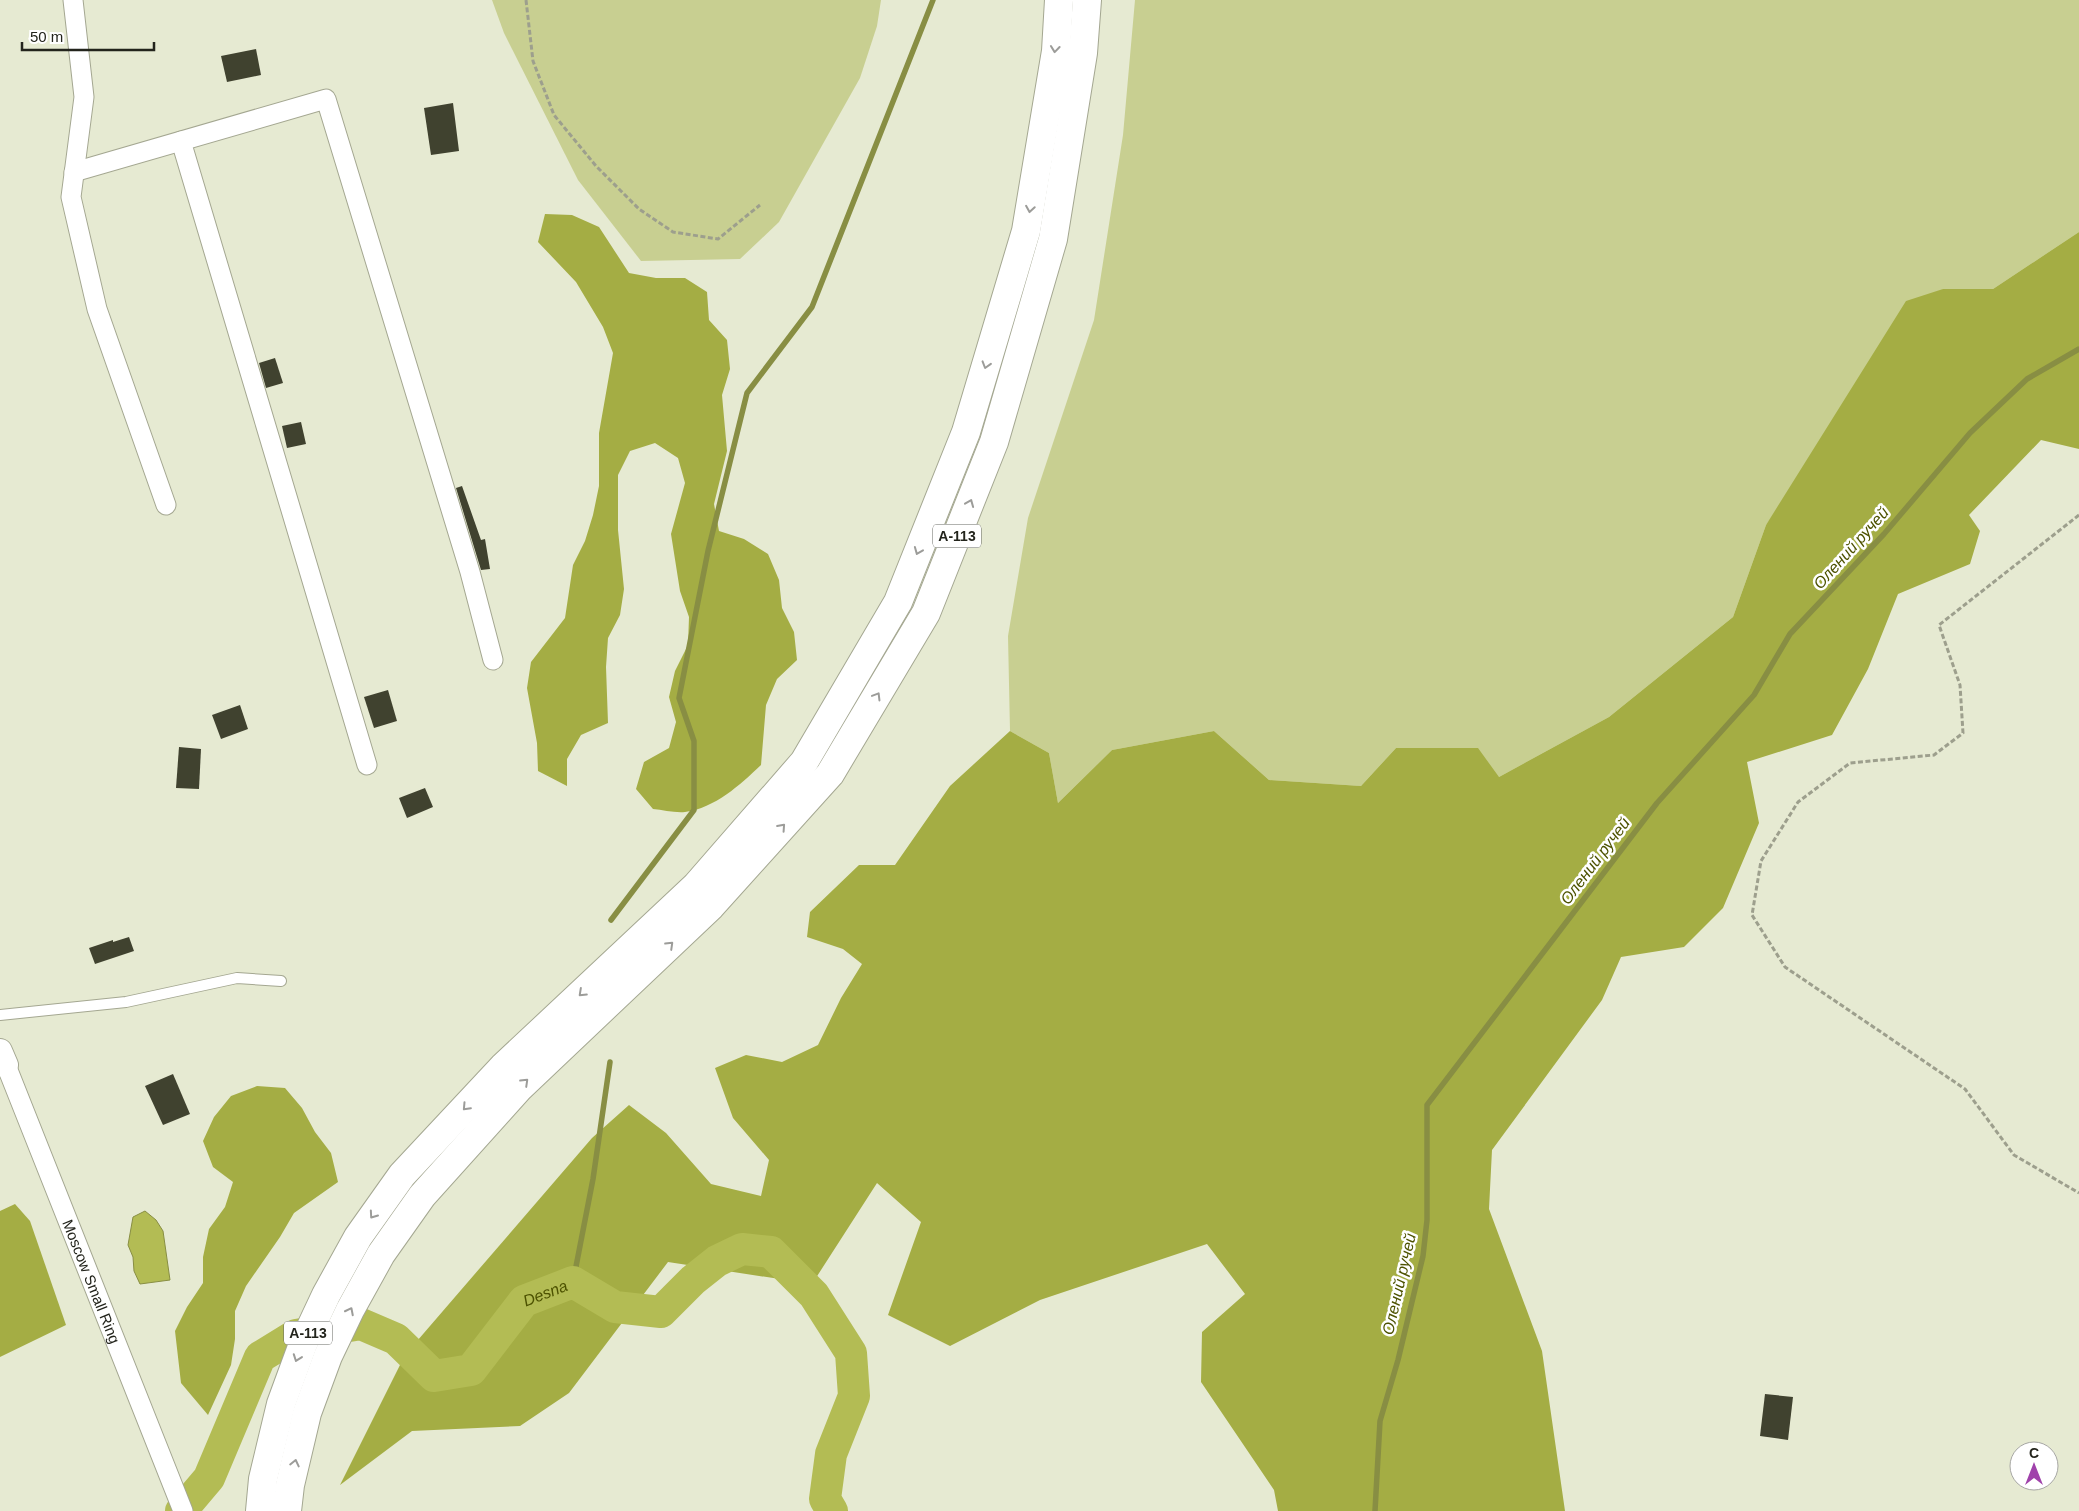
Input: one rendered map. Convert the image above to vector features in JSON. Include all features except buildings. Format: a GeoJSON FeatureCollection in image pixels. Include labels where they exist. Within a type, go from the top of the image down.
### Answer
{"type":"FeatureCollection","features":[{"type":"Feature","properties":{"kind":"highway","name":"А-113"},"geometry":{"type":"LineString","coordinates":[[260,1511],[263,1479],[281,1404],[303,1344],[326,1295],[358,1237],[402,1175],[503,1067],[696,886],[804,762],[898,602],[966,432],[1026,231],[1056,51],[1059,0]]}},
{"type":"Feature","properties":{"kind":"highway","name":"А-113"},"geometry":{"type":"LineString","coordinates":[[288,1511],[290,1485],[307,1413],[328,1356],[350,1310],[381,1254],[422,1196],[520,1087],[711,906],[830,774],[926,613],[994,442],[1053,239],[1083,54],[1087,0]]}},
{"type":"Feature","properties":{"kind":"street"},"geometry":{"type":"LineString","coordinates":[[74,0],[84,97],[71,197],[98,309],[166,505]]}},
{"type":"Feature","properties":{"kind":"street"},"geometry":{"type":"LineString","coordinates":[[74,172],[326,99],[470,572],[493,660]]}},
{"type":"Feature","properties":{"kind":"street"},"geometry":{"type":"LineString","coordinates":[[181,141],[367,766]]}},
{"type":"Feature","properties":{"kind":"street","name":"Moscow Small Ring"},"geometry":{"type":"LineString","coordinates":[[2,1061],[183,1511]]}},
{"type":"Feature","properties":{"kind":"lane"},"geometry":{"type":"LineString","coordinates":[[0,1016],[126,1002],[237,978],[281,981]]}},
{"type":"Feature","properties":{"kind":"path"},"geometry":{"type":"LineString","coordinates":[[526,0],[533,62],[554,115],[596,166],[639,209],[673,232],[718,239],[760,205]]}},
{"type":"Feature","properties":{"kind":"path"},"geometry":{"type":"LineString","coordinates":[[2079,515],[1939,625],[1960,685],[1963,733],[1934,754],[1850,763],[1798,802],[1761,861],[1752,915],[1785,967],[1965,1089],[2014,1155],[2079,1192]]}},
{"type":"Feature","properties":{"kind":"shaded area"},"geometry":{"type":"Polygon","coordinates":[[[492,0],[881,0],[877,26],[860,78],[779,222],[740,259],[641,261],[578,180],[504,33],[492,0]]]}},
{"type":"Feature","properties":{"kind":"shaded area"},"geometry":{"type":"Polygon","coordinates":[[[1135,0],[2079,0],[2079,232],[1993,289],[1943,289],[1766,525],[1733,617],[1609,717],[1499,777],[1396,748],[1361,786],[1269,780],[1214,731],[1112,750],[1058,803],[1049,753],[1010,731],[1008,636],[1028,518],[1094,320],[1123,135],[1135,0]]]}},
{"type":"Feature","properties":{"kind":"shaded area"},"geometry":{"type":"Polygon","coordinates":[[[545,214],[572,215],[599,227],[629,273],[656,278],[685,278],[707,292],[709,320],[727,340],[730,369],[722,395],[727,451],[714,504],[719,531],[744,539],[768,554],[779,580],[782,608],[794,632],[797,660],[777,679],[766,705],[761,765],[717,801],[696,810],[673,812],[653,809],[636,789],[644,762],[669,748],[676,722],[669,697],[675,671],[688,645],[689,617],[680,591],[671,534],[685,483],[678,458],[655,443],[630,451],[618,475],[618,530],[624,589],[620,615],[608,638],[606,667],[608,723],[581,735],[567,759],[567,786],[538,771],[537,743],[527,688],[531,662],[565,618],[573,565],[585,541],[593,515],[599,486],[599,433],[613,353],[603,327],[576,282],[538,242],[545,214]]]}},
{"type":"Feature","properties":{"kind":"shaded area"},"geometry":{"type":"Polygon","coordinates":[[[2079,232],[2079,449],[2041,440],[1969,515],[1980,531],[1970,564],[1898,594],[1868,669],[1832,735],[1747,762],[1759,823],[1723,908],[1684,947],[1621,957],[1602,1000],[1492,1150],[1489,1209],[1542,1351],[1565,1511],[1278,1511],[1274,1490],[1201,1382],[1202,1332],[1245,1294],[1207,1244],[1040,1300],[950,1346],[888,1315],[921,1222],[877,1183],[812,1284],[668,1262],[569,1393],[520,1426],[412,1431],[340,1485],[405,1355],[592,1138],[629,1105],[666,1133],[711,1184],[761,1196],[769,1160],[733,1118],[715,1068],[746,1055],[782,1062],[818,1045],[841,998],[862,964],[843,949],[807,937],[810,912],[859,865],[895,865],[950,786],[1010,731],[1049,753],[1058,803],[1112,750],[1214,731],[1269,780],[1361,786],[1396,748],[1478,748],[1499,777],[1609,717],[1733,617],[1766,525],[1906,301],[1943,289],[1993,289],[2079,232]]]}},
{"type":"Feature","properties":{"kind":"shaded area"},"geometry":{"type":"Polygon","coordinates":[[[257,1086],[285,1088],[302,1108],[315,1132],[331,1153],[338,1182],[294,1213],[246,1286],[235,1311],[235,1339],[231,1365],[208,1415],[181,1383],[175,1331],[187,1307],[203,1283],[203,1257],[209,1229],[225,1207],[233,1182],[213,1167],[203,1141],[214,1117],[231,1096],[257,1086]]]}},
{"type":"Feature","properties":{"kind":"shaded area"},"geometry":{"type":"Polygon","coordinates":[[[15,1204],[30,1221],[66,1325],[0,1357],[0,1211],[15,1204]]]}},
{"type":"Feature","properties":{"kind":"shaded area"},"geometry":{"type":"Polygon","coordinates":[[[145,1211],[156,1220],[163,1231],[170,1280],[140,1284],[134,1271],[133,1257],[128,1245],[133,1217],[145,1211]]]}},
{"type":"Feature","properties":{"kind":"waterway"},"geometry":{"type":"LineString","coordinates":[[611,920],[694,810],[694,741],[679,698],[708,551],[747,393],[812,307],[933,0]]}},
{"type":"Feature","properties":{"kind":"waterway","name":"Олений ручей"},"geometry":{"type":"LineString","coordinates":[[1375,1511],[1380,1421],[1398,1360],[1423,1256],[1427,1220],[1427,1105],[1657,803],[1754,695],[1790,634],[1884,534],[1970,433],[2027,379],[2079,349]]}},
{"type":"Feature","properties":{"kind":"waterway"},"geometry":{"type":"LineString","coordinates":[[573,1282],[593,1179],[610,1062]]}},
{"type":"Feature","properties":{"kind":"waterway","name":"Desna"},"geometry":{"type":"LineString","coordinates":[[181,1511],[209,1478],[260,1357],[296,1335],[361,1324],[396,1339],[434,1376],[471,1370],[524,1301],[573,1282],[615,1307],[661,1312],[693,1280],[717,1261],[742,1249],[771,1252],[814,1295],[851,1353],[854,1396],[831,1454],[825,1499],[832,1511]]}}]}
